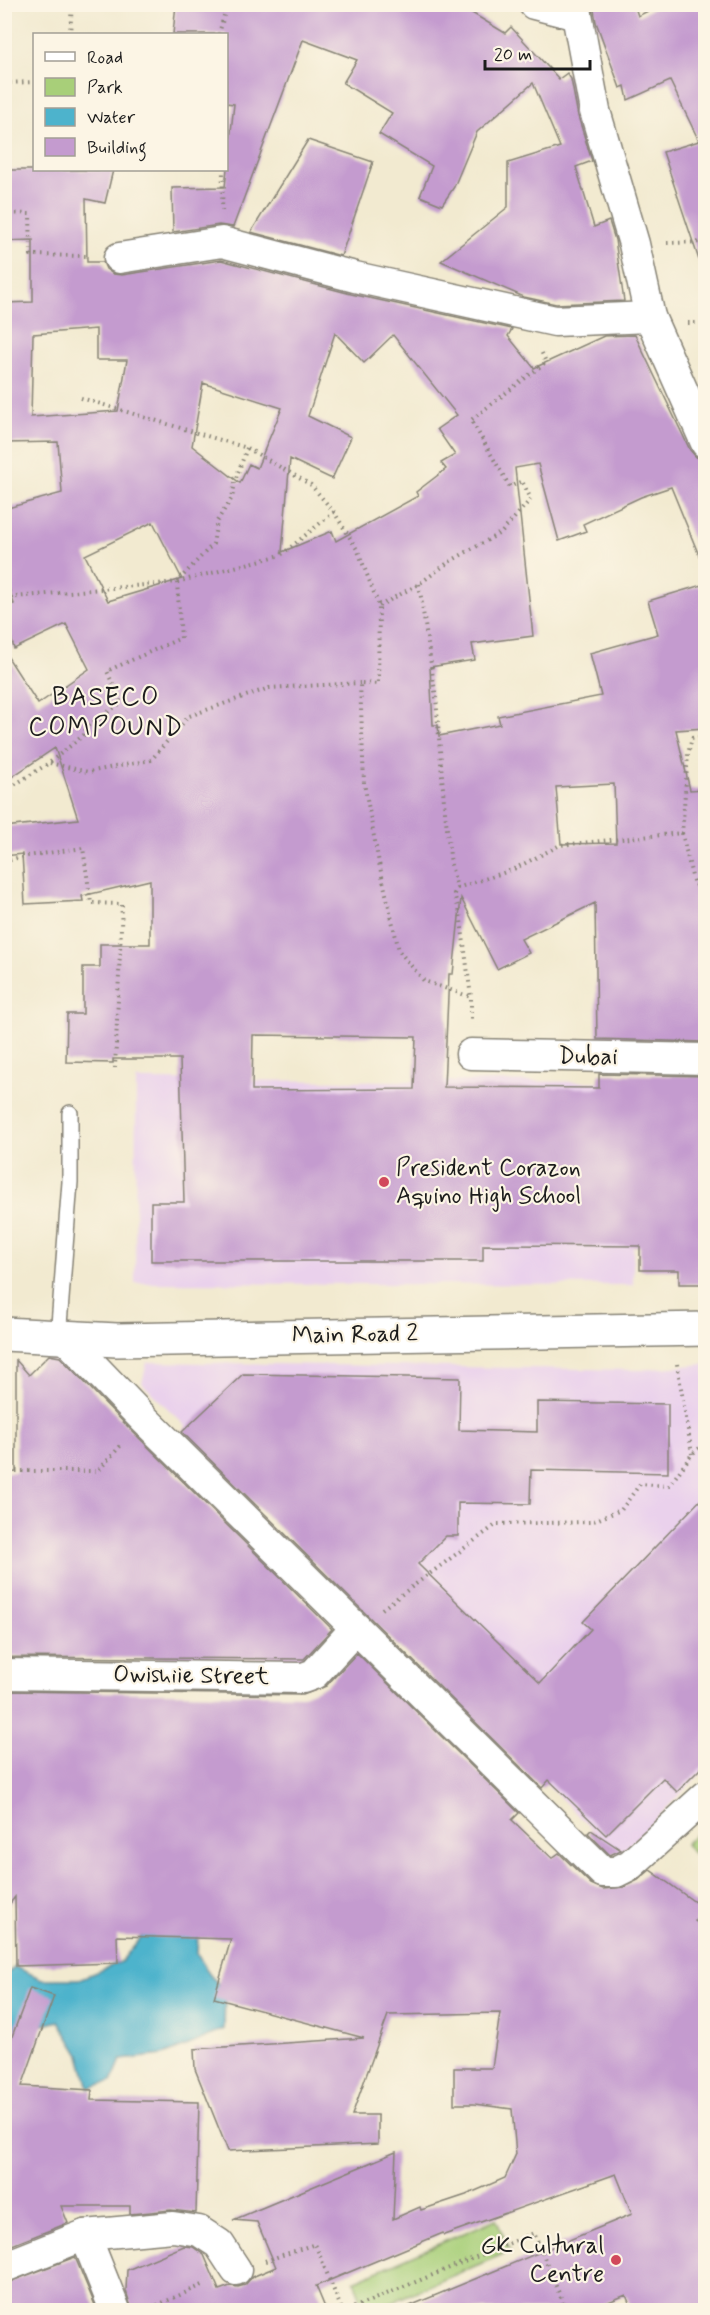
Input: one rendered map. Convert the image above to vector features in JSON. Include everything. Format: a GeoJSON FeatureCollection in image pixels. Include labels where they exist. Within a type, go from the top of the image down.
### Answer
{"type":"FeatureCollection","features":[{"type":"Feature","properties":{"kind":"street"},"geometry":{"type":"LineString","coordinates":[[534,4],[576,10],[595,111],[634,244],[650,317],[705,443]]}},
{"type":"Feature","properties":{"kind":"street"},"geometry":{"type":"LineString","coordinates":[[119,258],[222,242],[355,277],[555,321],[650,317]]}},
{"type":"Feature","properties":{"kind":"street","name":"Dubai"},"geometry":{"type":"LineString","coordinates":[[471,1054],[705,1059]]}},
{"type":"Feature","properties":{"kind":"street","name":"Main Road 2"},"geometry":{"type":"LineString","coordinates":[[4,1334],[117,1340],[705,1329]]}},
{"type":"Feature","properties":{"kind":"street"},"geometry":{"type":"LineString","coordinates":[[64,1336],[144,1419],[603,1872],[616,1872],[630,1865],[705,1796]]}},
{"type":"Feature","properties":{"kind":"street","name":"Owishiie Street"},"geometry":{"type":"LineString","coordinates":[[4,1674],[303,1678],[314,1674],[356,1628]]}},
{"type":"Feature","properties":{"kind":"street"},"geometry":{"type":"LineString","coordinates":[[4,2267],[85,2235],[173,2227],[199,2231],[219,2244],[236,2270]]}},
{"type":"Feature","properties":{"kind":"street"},"geometry":{"type":"LineString","coordinates":[[85,2235],[115,2310]]}},
{"type":"Feature","properties":{"kind":"lane"},"geometry":{"type":"LineString","coordinates":[[64,1336],[59,1325],[70,1182],[70,1113]]}},
{"type":"Feature","properties":{"kind":"path"},"geometry":{"type":"LineString","coordinates":[[70,33],[72,4]]}},
{"type":"Feature","properties":{"kind":"path"},"geometry":{"type":"LineString","coordinates":[[219,33],[228,4]]}},
{"type":"Feature","properties":{"kind":"path"},"geometry":{"type":"LineString","coordinates":[[4,83],[33,82]]}},
{"type":"Feature","properties":{"kind":"path"},"geometry":{"type":"LineString","coordinates":[[222,242],[223,171]]}},
{"type":"Feature","properties":{"kind":"path"},"geometry":{"type":"LineString","coordinates":[[4,213],[30,214],[32,255],[85,255],[119,258]]}},
{"type":"Feature","properties":{"kind":"path"},"geometry":{"type":"LineString","coordinates":[[379,606],[502,532],[531,500],[522,481],[510,487],[471,420],[546,362],[540,347],[544,318]]}},
{"type":"Feature","properties":{"kind":"path"},"geometry":{"type":"LineString","coordinates":[[50,763],[88,772],[151,760],[189,716],[268,688],[378,684],[379,606],[358,552],[334,512],[311,485],[247,448],[81,398]]}},
{"type":"Feature","properties":{"kind":"path"},"geometry":{"type":"LineString","coordinates":[[4,789],[50,763],[85,734],[86,727],[121,703],[108,671],[181,638],[177,582],[213,544],[217,521],[232,498],[236,478],[247,448]]}},
{"type":"Feature","properties":{"kind":"path"},"geometry":{"type":"LineString","coordinates":[[4,598],[177,582],[281,555],[334,512]]}},
{"type":"Feature","properties":{"kind":"path"},"geometry":{"type":"LineString","coordinates":[[419,584],[436,698],[451,865],[457,888],[454,894],[460,913],[471,997],[471,1054]]}},
{"type":"Feature","properties":{"kind":"path"},"geometry":{"type":"LineString","coordinates":[[360,683],[364,783],[399,951],[424,981],[471,997]]}},
{"type":"Feature","properties":{"kind":"path"},"geometry":{"type":"LineString","coordinates":[[705,736],[692,738],[687,765],[682,832],[694,885],[705,884]]}},
{"type":"Feature","properties":{"kind":"path"},"geometry":{"type":"LineString","coordinates":[[457,888],[512,870],[560,845],[682,832]]}},
{"type":"Feature","properties":{"kind":"path"},"geometry":{"type":"LineString","coordinates":[[4,862],[20,857],[83,848],[91,903],[122,904],[115,1068]]}},
{"type":"Feature","properties":{"kind":"path"},"geometry":{"type":"LineString","coordinates":[[671,1328],[692,1454]]}},
{"type":"Feature","properties":{"kind":"path"},"geometry":{"type":"LineString","coordinates":[[4,1471],[98,1471],[144,1419]]}},
{"type":"Feature","properties":{"kind":"path"},"geometry":{"type":"LineString","coordinates":[[356,1628],[497,1524],[591,1522],[621,1510],[640,1484],[669,1486],[692,1454],[705,1443]]}},
{"type":"Feature","properties":{"kind":"path"},"geometry":{"type":"LineString","coordinates":[[348,2310],[534,2233],[566,2310]]}},
{"type":"Feature","properties":{"kind":"path"},"geometry":{"type":"LineString","coordinates":[[315,2244],[342,2310]]}},
{"type":"Feature","properties":{"kind":"shaded area","name":"President Corazon Aquino High School"},"geometry":{"type":"Polygon","coordinates":[[[136,1080],[634,1082],[633,1285],[135,1283],[136,1080]]]}},
{"type":"Feature","properties":{"kind":"shaded area"},"geometry":{"type":"Polygon","coordinates":[[[147,1362],[639,1370],[705,1364],[705,1769],[619,1856],[142,1383],[147,1362]]]}},
{"type":"Feature","properties":{"kind":"green space"},"geometry":{"type":"Polygon","coordinates":[[[705,1825],[705,1866],[685,1844],[705,1825]]]}},
{"type":"Feature","properties":{"kind":"green space"},"geometry":{"type":"Polygon","coordinates":[[[496,2219],[510,2251],[373,2310],[366,2310],[354,2281],[496,2219]]]}},
{"type":"Feature","properties":{"kind":"water"},"geometry":{"type":"Polygon","coordinates":[[[198,1927],[197,1954],[210,1975],[225,1992],[224,2029],[163,2055],[121,2060],[112,2081],[89,2088],[80,2055],[59,2021],[24,2030],[5,2042],[4,1977],[15,1967],[42,1979],[79,1979],[121,1962],[147,1929],[198,1927]]]}},
{"type":"Feature","properties":{"kind":"building"},"geometry":{"type":"Polygon","coordinates":[[[176,4],[457,4],[505,33],[511,27],[559,79],[567,73],[571,79],[578,116],[592,161],[576,167],[594,227],[609,221],[615,240],[624,301],[556,304],[524,297],[441,261],[508,207],[508,163],[560,147],[533,83],[477,132],[454,187],[442,205],[420,196],[432,166],[379,134],[392,113],[343,83],[357,60],[303,40],[233,227],[219,225],[173,232],[172,188],[225,187],[234,104],[228,103],[228,33],[173,33],[176,4]]]}},
{"type":"Feature","properties":{"kind":"building"},"geometry":{"type":"Polygon","coordinates":[[[593,4],[634,4],[638,16],[662,4],[705,4],[705,262],[700,263],[663,152],[699,141],[670,81],[628,100],[625,86],[620,88],[596,22],[593,4]]]}},
{"type":"Feature","properties":{"kind":"building"},"geometry":{"type":"Polygon","coordinates":[[[308,140],[373,162],[341,256],[251,232],[308,140]]]}},
{"type":"Feature","properties":{"kind":"building"},"geometry":{"type":"Polygon","coordinates":[[[9,170],[113,171],[105,203],[86,199],[87,262],[103,262],[106,269],[113,274],[122,275],[221,260],[351,294],[512,329],[508,336],[534,368],[604,336],[635,335],[690,450],[696,457],[705,461],[705,570],[671,487],[641,497],[583,524],[586,531],[559,541],[538,464],[515,468],[533,636],[472,644],[475,660],[430,667],[433,725],[438,725],[439,736],[500,724],[498,716],[601,696],[590,653],[658,634],[648,601],[705,584],[705,728],[676,730],[690,790],[705,789],[705,1042],[597,1039],[595,903],[521,939],[529,953],[497,969],[461,898],[453,974],[449,974],[444,1087],[599,1088],[599,1074],[705,1076],[705,1284],[679,1284],[679,1270],[640,1270],[640,1246],[483,1245],[483,1261],[151,1261],[151,1202],[184,1202],[180,1059],[113,1059],[113,1063],[66,1062],[67,1014],[83,1014],[83,967],[100,967],[100,944],[150,944],[150,880],[82,896],[83,901],[25,904],[22,854],[4,856],[4,827],[78,819],[55,748],[4,782],[4,651],[38,704],[89,669],[66,624],[14,649],[4,609],[4,606],[14,604],[4,572],[4,509],[62,493],[58,442],[4,443],[4,303],[33,302],[33,240],[4,241],[4,214],[8,214],[11,182],[8,181],[9,170]],[[96,329],[33,334],[31,417],[118,411],[127,360],[96,360],[96,329]],[[335,333],[308,416],[351,437],[332,479],[290,459],[282,552],[332,531],[336,541],[418,496],[416,492],[446,469],[441,463],[455,455],[437,429],[457,415],[393,335],[364,363],[335,333]],[[203,383],[192,446],[240,483],[249,464],[257,468],[282,408],[203,383]],[[153,522],[85,555],[108,601],[182,579],[153,522]],[[614,784],[556,787],[561,844],[616,843],[614,784]],[[253,1035],[252,1090],[414,1089],[416,1037],[253,1035]]]}},
{"type":"Feature","properties":{"kind":"building"},"geometry":{"type":"Polygon","coordinates":[[[49,1355],[60,1357],[332,1629],[304,1659],[4,1657],[4,1473],[16,1472],[16,1360],[29,1375],[49,1355]]]}},
{"type":"Feature","properties":{"kind":"building"},"geometry":{"type":"Polygon","coordinates":[[[243,1374],[460,1378],[459,1430],[537,1432],[537,1402],[668,1404],[668,1473],[531,1470],[530,1504],[458,1503],[458,1536],[446,1536],[418,1564],[540,1683],[591,1629],[583,1622],[705,1495],[705,1764],[677,1792],[663,1778],[606,1835],[549,1780],[542,1788],[182,1432],[243,1374]]]}},
{"type":"Feature","properties":{"kind":"building"},"geometry":{"type":"Polygon","coordinates":[[[357,1653],[519,1813],[512,1820],[552,1858],[559,1853],[591,1884],[603,1889],[624,1887],[638,1880],[650,1870],[703,1908],[695,1921],[705,1928],[705,2310],[632,2310],[626,2295],[588,2310],[400,2310],[632,2214],[616,2174],[444,2235],[443,2233],[316,2286],[326,2310],[132,2310],[126,2291],[127,2270],[184,2246],[193,2247],[204,2255],[219,2290],[230,2286],[245,2285],[252,2277],[276,2267],[257,2222],[233,2220],[396,2152],[393,2219],[420,2207],[421,2210],[466,2195],[505,2178],[516,2154],[512,2109],[454,2104],[454,2068],[492,2068],[500,2013],[388,2015],[352,2115],[378,2115],[378,2144],[228,2151],[195,2069],[194,2049],[364,2038],[214,1998],[231,1939],[117,1936],[118,1963],[16,1966],[15,1897],[4,1911],[4,1691],[303,1695],[326,1686],[357,1653]]]}},
{"type":"Feature","properties":{"kind":"building"},"geometry":{"type":"Polygon","coordinates":[[[591,1830],[621,1850],[610,1855],[588,1833],[591,1830]]]}},
{"type":"Feature","properties":{"kind":"building"},"geometry":{"type":"Polygon","coordinates":[[[30,1988],[54,1996],[22,2086],[92,2090],[91,2100],[199,2102],[196,2213],[171,2210],[130,2214],[130,2206],[61,2206],[68,2223],[7,2247],[7,2214],[5,2214],[4,2195],[4,2058],[30,1988]]]}},
{"type":"Feature","properties":{"kind":"building"},"geometry":{"type":"Polygon","coordinates":[[[75,2257],[97,2310],[4,2310],[4,2284],[75,2257]]]}},
{"type":"Feature","properties":{"kind":"place","name":"President Corazon Aquino High School"},"geometry":{"type":"Point","coordinates":[384,1182]}},
{"type":"Feature","properties":{"kind":"place","name":"GK Cultural Centre"},"geometry":{"type":"Point","coordinates":[616,2260]}},
{"type":"Feature","properties":{"kind":"district","name":"BASECO COMPOUND"},"geometry":{"type":"Point","coordinates":[106,713]}}]}
